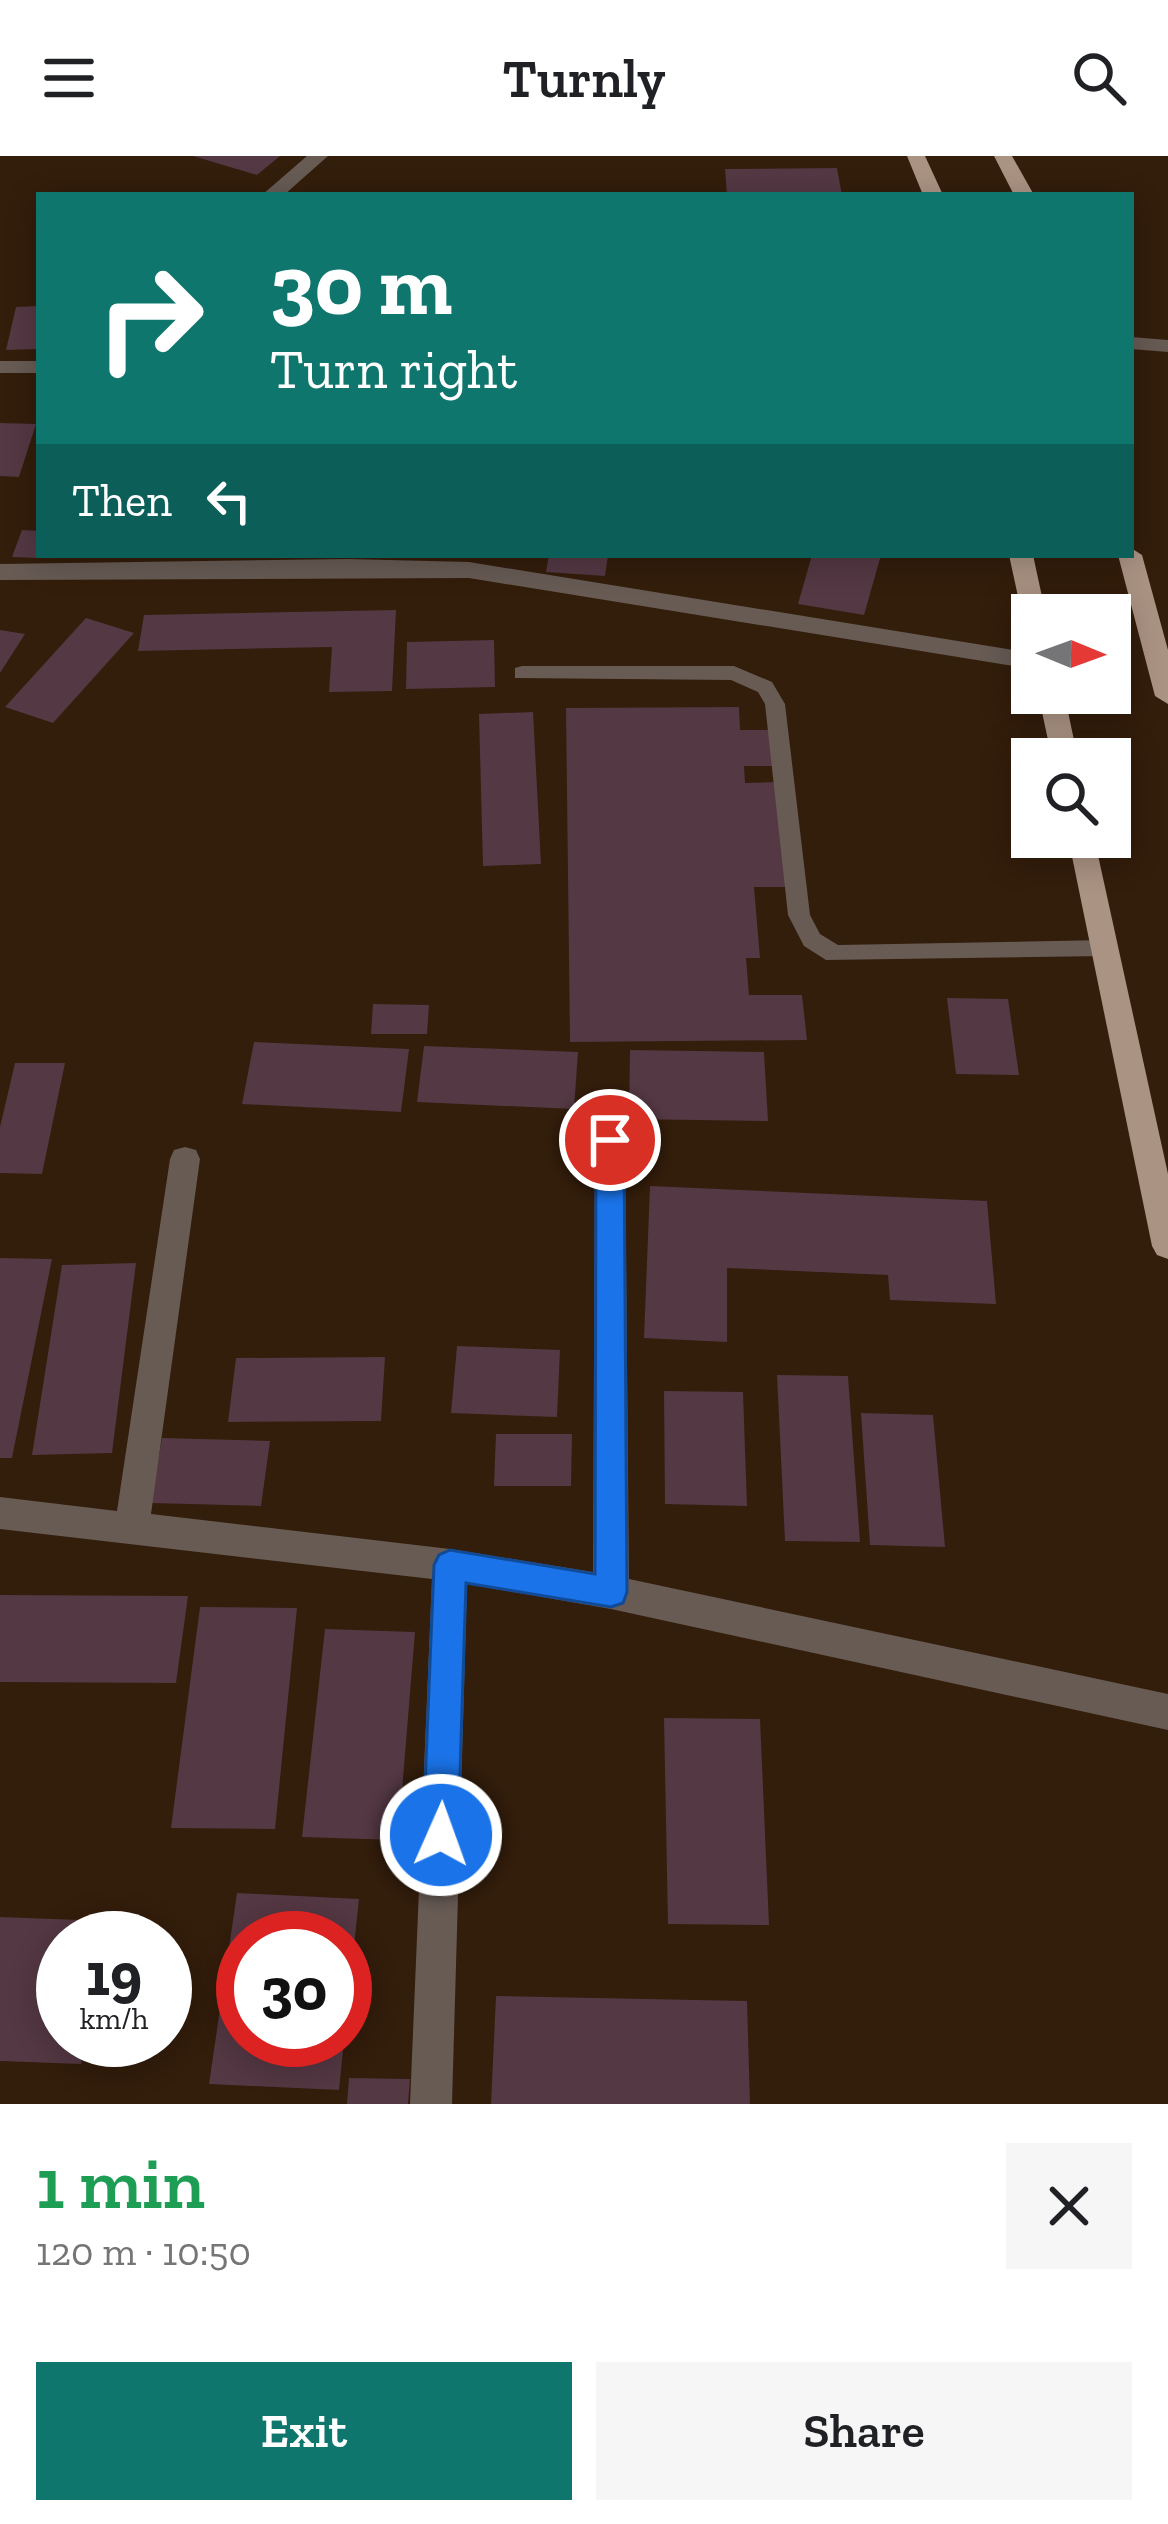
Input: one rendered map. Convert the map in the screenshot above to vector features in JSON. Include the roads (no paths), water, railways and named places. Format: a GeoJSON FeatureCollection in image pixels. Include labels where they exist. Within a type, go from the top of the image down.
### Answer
{"type":"FeatureCollection","features":[{"type":"Feature","properties":{"kind":"main road"},"geometry":{"type":"LineString","coordinates":[[916,156],[932,192]]}},
{"type":"Feature","properties":{"kind":"main road"},"geometry":{"type":"LineString","coordinates":[[1004,156],[1022,192]]}},
{"type":"Feature","properties":{"kind":"main road"},"geometry":{"type":"LineString","coordinates":[[1022,558],[1029,594]]}},
{"type":"Feature","properties":{"kind":"main road"},"geometry":{"type":"LineString","coordinates":[[1131,558],[1168,697]]}},
{"type":"Feature","properties":{"kind":"main road"},"geometry":{"type":"LineString","coordinates":[[1086,858],[1168,1246]]}},
{"type":"Feature","properties":{"kind":"street"},"geometry":{"type":"LineString","coordinates":[[276,192],[319,156]]}},
{"type":"Feature","properties":{"kind":"street"},"geometry":{"type":"LineString","coordinates":[[1134,343],[1168,346]]}},
{"type":"Feature","properties":{"kind":"street"},"geometry":{"type":"LineString","coordinates":[[0,368],[36,367]]}},
{"type":"Feature","properties":{"kind":"street"},"geometry":{"type":"LineString","coordinates":[[0,572],[469,570],[1011,658]]}},
{"type":"Feature","properties":{"kind":"street"},"geometry":{"type":"LineString","coordinates":[[610,1140],[611,1592]]}},
{"type":"Feature","properties":{"kind":"street"},"geometry":{"type":"LineString","coordinates":[[132,1528],[185,1160]]}},
{"type":"Feature","properties":{"kind":"street"},"geometry":{"type":"LineString","coordinates":[[0,1513],[450,1565],[611,1592],[1168,1712]]}},
{"type":"Feature","properties":{"kind":"street"},"geometry":{"type":"LineString","coordinates":[[431,2104],[450,1565]]}},
{"type":"Feature","properties":{"kind":"lane"},"geometry":{"type":"LineString","coordinates":[[522,673],[734,673],[765,687],[775,704],[799,915],[812,940],[834,954],[1105,949]]}}]}
